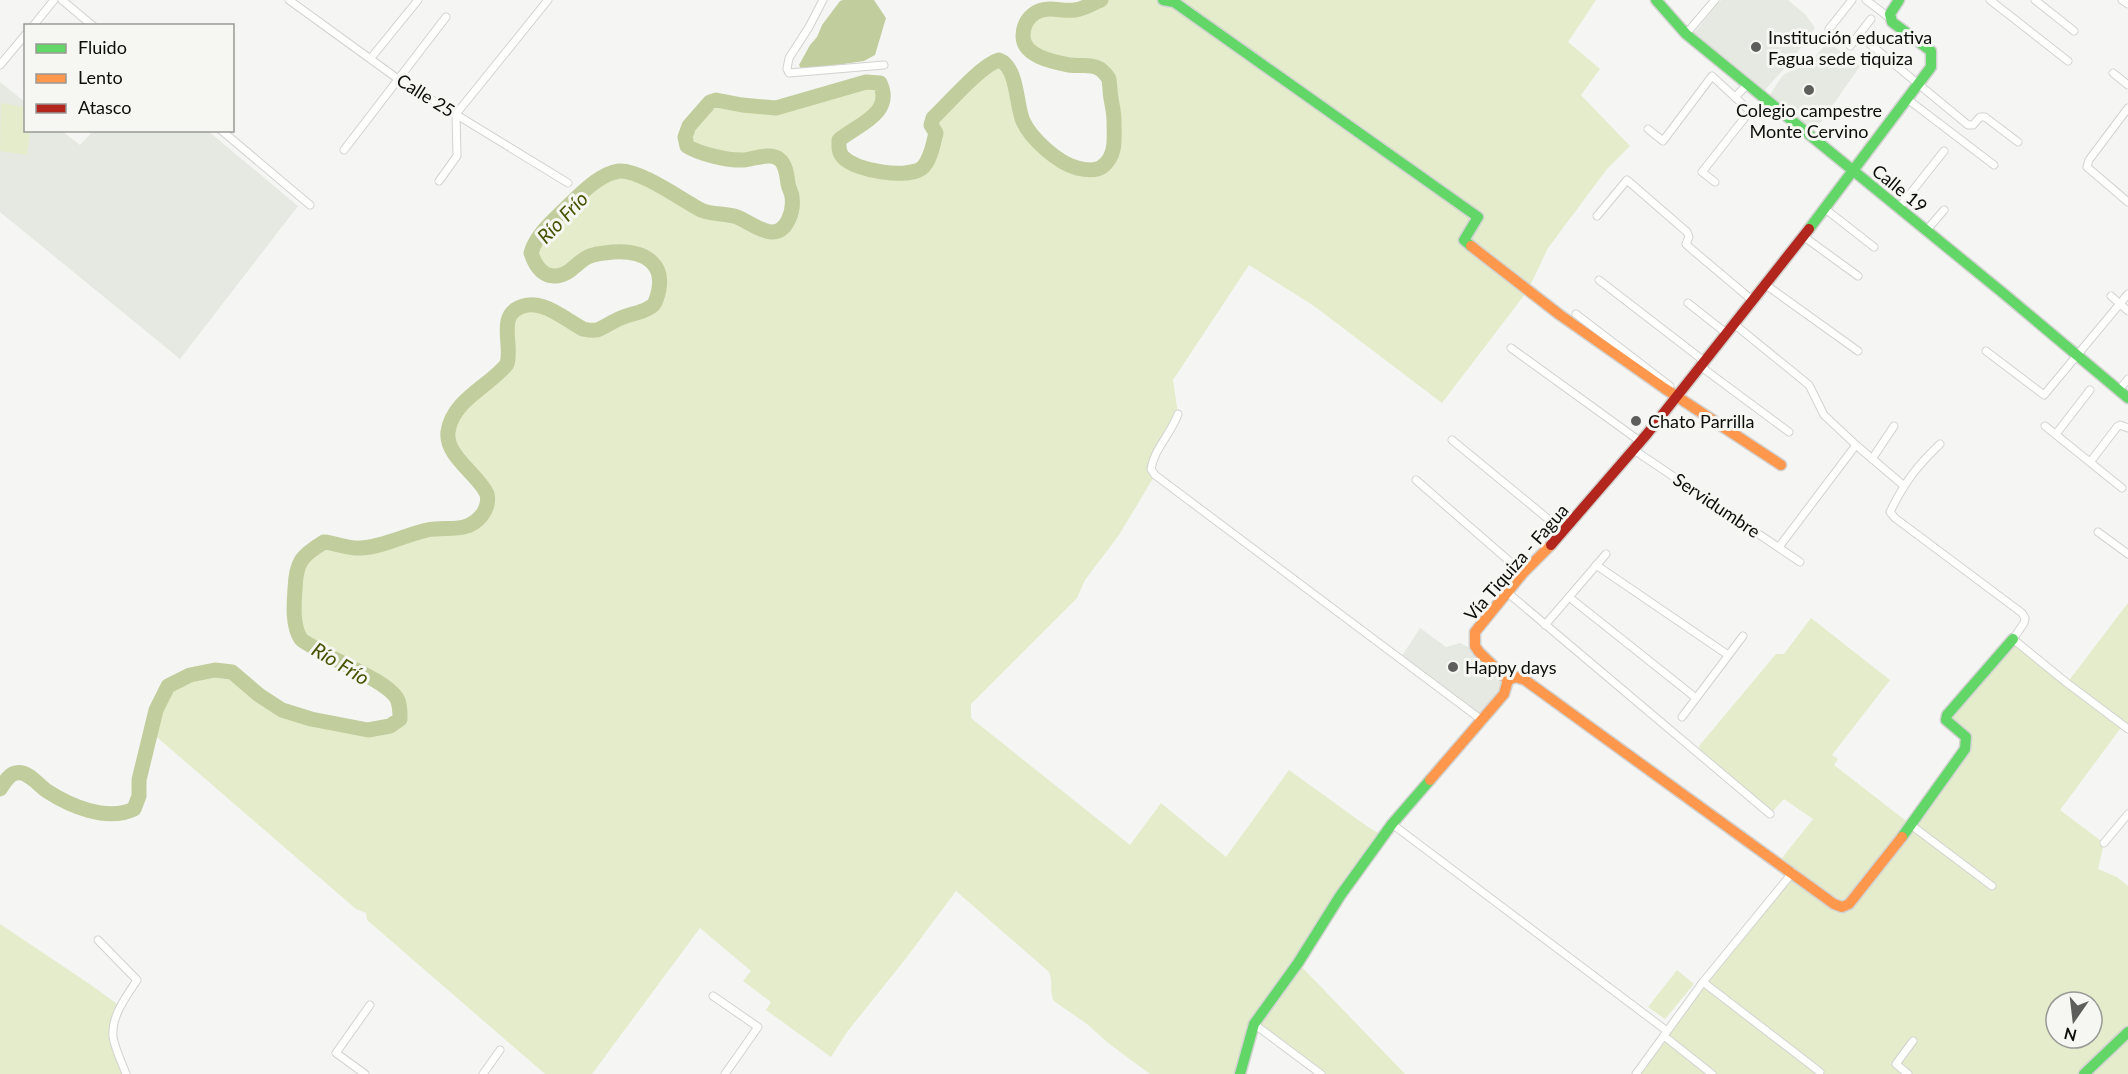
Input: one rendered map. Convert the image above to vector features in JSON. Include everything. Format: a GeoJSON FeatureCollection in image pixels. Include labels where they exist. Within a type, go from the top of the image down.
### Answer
{"type":"FeatureCollection","features":[{"type":"Feature","properties":{"kind":"street"},"geometry":{"type":"LineString","coordinates":[[35,24],[54,0]]}},
{"type":"Feature","properties":{"kind":"street"},"geometry":{"type":"LineString","coordinates":[[62,0],[91,24]]}},
{"type":"Feature","properties":{"kind":"street","name":"Calle 25"},"geometry":{"type":"LineString","coordinates":[[290,0],[398,79],[568,183]]}},
{"type":"Feature","properties":{"kind":"street"},"geometry":{"type":"LineString","coordinates":[[371,58],[418,0]]}},
{"type":"Feature","properties":{"kind":"street"},"geometry":{"type":"LineString","coordinates":[[439,181],[457,156],[456,114],[548,0]]}},
{"type":"Feature","properties":{"kind":"street"},"geometry":{"type":"LineString","coordinates":[[823,0],[789,58],[787,69],[789,73],[884,65]]}},
{"type":"Feature","properties":{"kind":"street"},"geometry":{"type":"LineString","coordinates":[[1163,0],[1174,2],[1478,217],[1464,240],[1560,315],[1781,465]]}},
{"type":"Feature","properties":{"kind":"street","name":"Calle 19"},"geometry":{"type":"LineString","coordinates":[[1656,0],[1686,34],[2128,398]]}},
{"type":"Feature","properties":{"kind":"street"},"geometry":{"type":"LineString","coordinates":[[1686,34],[1715,0]]}},
{"type":"Feature","properties":{"kind":"street"},"geometry":{"type":"LineString","coordinates":[[1830,29],[1852,0]]}},
{"type":"Feature","properties":{"kind":"street"},"geometry":{"type":"LineString","coordinates":[[1866,0],[1890,19],[1892,9],[1899,0]]}},
{"type":"Feature","properties":{"kind":"street"},"geometry":{"type":"LineString","coordinates":[[1990,0],[2068,61]]}},
{"type":"Feature","properties":{"kind":"street"},"geometry":{"type":"LineString","coordinates":[[2035,0],[2074,31]]}},
{"type":"Feature","properties":{"kind":"street"},"geometry":{"type":"LineString","coordinates":[[2122,0],[2128,4]]}},
{"type":"Feature","properties":{"kind":"street"},"geometry":{"type":"LineString","coordinates":[[344,150],[446,17]]}},
{"type":"Feature","properties":{"kind":"street"},"geometry":{"type":"LineString","coordinates":[[1850,46],[1871,19]]}},
{"type":"Feature","properties":{"kind":"street","name":"Vía Tiquiza - Fagua"},"geometry":{"type":"LineString","coordinates":[[1508,680],[1474,646],[1473,639],[1481,625],[1637,446],[1766,285],[1931,67],[1931,51],[1890,19]]}},
{"type":"Feature","properties":{"kind":"street"},"geometry":{"type":"LineString","coordinates":[[1858,35],[1968,125],[1973,125],[1980,117],[1985,117],[2018,142]]}},
{"type":"Feature","properties":{"kind":"street"},"geometry":{"type":"LineString","coordinates":[[0,65],[24,36]]}},
{"type":"Feature","properties":{"kind":"street"},"geometry":{"type":"LineString","coordinates":[[2113,73],[2128,85]]}},
{"type":"Feature","properties":{"kind":"street"},"geometry":{"type":"LineString","coordinates":[[1648,129],[1663,141],[1712,76],[1750,111],[1702,172],[1715,182]]}},
{"type":"Feature","properties":{"kind":"street"},"geometry":{"type":"LineString","coordinates":[[1735,97],[1747,85]]}},
{"type":"Feature","properties":{"kind":"street"},"geometry":{"type":"LineString","coordinates":[[1906,98],[1994,165]]}},
{"type":"Feature","properties":{"kind":"street"},"geometry":{"type":"LineString","coordinates":[[2128,108],[2089,160],[2087,167],[2128,202]]}},
{"type":"Feature","properties":{"kind":"street"},"geometry":{"type":"LineString","coordinates":[[223,132],[310,205]]}},
{"type":"Feature","properties":{"kind":"street"},"geometry":{"type":"LineString","coordinates":[[1898,208],[1944,151]]}},
{"type":"Feature","properties":{"kind":"street"},"geometry":{"type":"LineString","coordinates":[[1597,216],[1627,180],[1687,232],[1689,237],[1686,244],[1689,247],[1752,300]]}},
{"type":"Feature","properties":{"kind":"street"},"geometry":{"type":"LineString","coordinates":[[1824,208],[1874,247]]}},
{"type":"Feature","properties":{"kind":"street"},"geometry":{"type":"LineString","coordinates":[[1926,231],[1944,210]]}},
{"type":"Feature","properties":{"kind":"street"},"geometry":{"type":"LineString","coordinates":[[1803,236],[1858,276]]}},
{"type":"Feature","properties":{"kind":"street"},"geometry":{"type":"LineString","coordinates":[[1599,280],[1789,432]]}},
{"type":"Feature","properties":{"kind":"street"},"geometry":{"type":"LineString","coordinates":[[1766,285],[1858,351]]}},
{"type":"Feature","properties":{"kind":"street"},"geometry":{"type":"LineString","coordinates":[[1986,351],[2044,395],[2128,294]]}},
{"type":"Feature","properties":{"kind":"street"},"geometry":{"type":"LineString","coordinates":[[2111,296],[2128,310]]}},
{"type":"Feature","properties":{"kind":"street"},"geometry":{"type":"LineString","coordinates":[[1688,303],[1726,333]]}},
{"type":"Feature","properties":{"kind":"street"},"geometry":{"type":"LineString","coordinates":[[1576,314],[1678,395]]}},
{"type":"Feature","properties":{"kind":"street"},"geometry":{"type":"LineString","coordinates":[[1734,324],[1809,385],[1824,415],[1903,485]]}},
{"type":"Feature","properties":{"kind":"street","name":"Servidumbre"},"geometry":{"type":"LineString","coordinates":[[1511,348],[1637,446],[1800,562]]}},
{"type":"Feature","properties":{"kind":"street"},"geometry":{"type":"LineString","coordinates":[[2119,390],[2128,379]]}},
{"type":"Feature","properties":{"kind":"street"},"geometry":{"type":"LineString","coordinates":[[2056,434],[2090,390]]}},
{"type":"Feature","properties":{"kind":"street"},"geometry":{"type":"LineString","coordinates":[[1178,414],[1175,424],[1152,462],[1150,469],[1155,475],[1483,721]]}},
{"type":"Feature","properties":{"kind":"street"},"geometry":{"type":"LineString","coordinates":[[2091,461],[2117,427],[2120,425],[2128,428]]}},
{"type":"Feature","properties":{"kind":"street"},"geometry":{"type":"LineString","coordinates":[[1872,459],[1894,426]]}},
{"type":"Feature","properties":{"kind":"street"},"geometry":{"type":"LineString","coordinates":[[2045,426],[2122,488]]}},
{"type":"Feature","properties":{"kind":"street"},"geometry":{"type":"LineString","coordinates":[[1452,440],[1564,532]]}},
{"type":"Feature","properties":{"kind":"street"},"geometry":{"type":"LineString","coordinates":[[1240,1074],[1254,1024],[1298,963],[1340,896],[1392,824],[1483,721],[1504,694],[1508,680],[1516,677],[1524,680],[1793,872],[1834,904],[1842,907],[1849,904],[1911,825],[1965,749],[1966,737],[1948,724],[1947,716],[2013,639],[2025,618],[2022,613],[1894,518],[1890,512],[1903,485],[1940,444]]}},
{"type":"Feature","properties":{"kind":"street"},"geometry":{"type":"LineString","coordinates":[[1779,547],[1856,445]]}},
{"type":"Feature","properties":{"kind":"street"},"geometry":{"type":"LineString","coordinates":[[1416,480],[1524,573]]}},
{"type":"Feature","properties":{"kind":"street"},"geometry":{"type":"LineString","coordinates":[[2098,531],[2125,552],[2128,542]]}},
{"type":"Feature","properties":{"kind":"street"},"geometry":{"type":"LineString","coordinates":[[1545,625],[1606,554]]}},
{"type":"Feature","properties":{"kind":"street"},"geometry":{"type":"LineString","coordinates":[[1596,565],[1728,655]]}},
{"type":"Feature","properties":{"kind":"street"},"geometry":{"type":"LineString","coordinates":[[1508,593],[1770,814]]}},
{"type":"Feature","properties":{"kind":"street"},"geometry":{"type":"LineString","coordinates":[[1569,597],[1696,698]]}},
{"type":"Feature","properties":{"kind":"street"},"geometry":{"type":"LineString","coordinates":[[1682,717],[1743,636]]}},
{"type":"Feature","properties":{"kind":"street"},"geometry":{"type":"LineString","coordinates":[[2013,639],[2128,729]]}},
{"type":"Feature","properties":{"kind":"street"},"geometry":{"type":"LineString","coordinates":[[2104,843],[2128,814]]}},
{"type":"Feature","properties":{"kind":"street"},"geometry":{"type":"LineString","coordinates":[[1392,824],[1665,1033],[1712,1074]]}},
{"type":"Feature","properties":{"kind":"street"},"geometry":{"type":"LineString","coordinates":[[1911,825],[1992,886]]}},
{"type":"Feature","properties":{"kind":"street"},"geometry":{"type":"LineString","coordinates":[[1636,1074],[1703,982],[1793,872]]}},
{"type":"Feature","properties":{"kind":"street"},"geometry":{"type":"LineString","coordinates":[[98,940],[137,980],[120,1006],[113,1028],[114,1039],[126,1074]]}},
{"type":"Feature","properties":{"kind":"street"},"geometry":{"type":"LineString","coordinates":[[1703,982],[1820,1072]]}},
{"type":"Feature","properties":{"kind":"street"},"geometry":{"type":"LineString","coordinates":[[713,996],[758,1028],[725,1074]]}},
{"type":"Feature","properties":{"kind":"street"},"geometry":{"type":"LineString","coordinates":[[363,1073],[336,1053],[370,1005]]}},
{"type":"Feature","properties":{"kind":"street"},"geometry":{"type":"LineString","coordinates":[[1254,1024],[1320,1074]]}},
{"type":"Feature","properties":{"kind":"street"},"geometry":{"type":"LineString","coordinates":[[2084,1074],[2128,1032]]}},
{"type":"Feature","properties":{"kind":"street"},"geometry":{"type":"LineString","coordinates":[[1908,1074],[1896,1064],[1913,1041]]}},
{"type":"Feature","properties":{"kind":"street"},"geometry":{"type":"LineString","coordinates":[[483,1074],[500,1050]]}},
{"type":"Feature","properties":{"kind":"shaded area"},"geometry":{"type":"Polygon","coordinates":[[[843,0],[874,0],[886,18],[875,55],[864,61],[802,70],[799,65],[810,45],[817,37],[822,25],[843,0]]]}},
{"type":"Feature","properties":{"kind":"shaded area"},"geometry":{"type":"Polygon","coordinates":[[[1101,0],[1596,0],[1568,42],[1600,69],[1581,95],[1630,146],[1607,169],[1548,248],[1528,290],[1442,403],[1314,306],[1249,265],[1173,380],[1178,414],[1152,462],[1155,475],[1119,535],[1085,580],[1077,598],[971,704],[971,718],[1130,845],[1161,803],[1226,857],[1289,770],[1384,836],[1298,963],[1405,1074],[1321,1074],[1254,1024],[1240,1074],[1150,1074],[1055,1002],[1049,972],[956,891],[847,1032],[831,1057],[766,1010],[771,1002],[743,981],[751,971],[700,928],[592,1074],[545,1074],[367,920],[366,913],[356,909],[151,732],[156,710],[168,686],[190,675],[215,670],[232,672],[259,695],[282,710],[311,719],[368,730],[390,726],[400,719],[398,702],[390,691],[301,639],[294,615],[299,566],[310,551],[324,542],[351,548],[369,547],[427,530],[464,527],[482,515],[487,505],[487,494],[457,457],[448,441],[448,432],[451,421],[464,402],[507,364],[508,321],[515,310],[524,306],[542,306],[583,329],[597,330],[654,304],[660,289],[658,271],[652,262],[639,254],[615,251],[598,254],[586,258],[567,273],[555,276],[544,273],[534,263],[532,255],[536,241],[570,204],[598,180],[615,172],[626,171],[647,178],[703,211],[730,215],[768,231],[782,228],[788,222],[792,202],[782,161],[767,156],[741,160],[728,159],[705,154],[687,146],[685,137],[689,126],[710,102],[716,100],[776,108],[866,82],[880,83],[883,93],[878,110],[872,117],[839,140],[840,151],[849,162],[858,166],[882,172],[905,173],[922,168],[927,161],[936,134],[931,125],[933,118],[983,69],[999,60],[1010,70],[1023,121],[1032,135],[1062,161],[1077,168],[1097,169],[1111,157],[1114,145],[1114,116],[1109,79],[1103,71],[1096,67],[1069,65],[1040,57],[1028,49],[1023,36],[1028,20],[1040,11],[1075,10],[1101,0]]]}},
{"type":"Feature","properties":{"kind":"shaded area","name":"Institución educativa Fagua sede tiquiza"},"geometry":{"type":"Polygon","coordinates":[[[1721,0],[1788,0],[1806,15],[1815,28],[1791,61],[1764,91],[1694,33],[1721,0]]]}},
{"type":"Feature","properties":{"kind":"shaded area","name":"Colegio campestre Monte Cervino"},"geometry":{"type":"Polygon","coordinates":[[[1828,42],[1860,66],[1812,135],[1769,96],[1783,75],[1813,59],[1828,42]]]}},
{"type":"Feature","properties":{"kind":"shaded area"},"geometry":{"type":"Polygon","coordinates":[[[0,82],[24,101],[24,132],[63,132],[80,145],[92,132],[209,132],[298,206],[180,359],[0,212],[0,82]]]}},
{"type":"Feature","properties":{"kind":"shaded area"},"geometry":{"type":"Polygon","coordinates":[[[1,103],[24,107],[24,132],[30,132],[27,155],[0,151],[1,103]]]}},
{"type":"Feature","properties":{"kind":"shaded area"},"geometry":{"type":"Polygon","coordinates":[[[2128,603],[2128,729],[2123,725],[2060,810],[2104,843],[2098,869],[2117,877],[2128,886],[2128,1074],[1636,1074],[1793,872],[1779,862],[1813,819],[1784,799],[1770,814],[1703,758],[1699,746],[1776,654],[1784,654],[1811,618],[1890,680],[1832,755],[1838,759],[1834,765],[1910,824],[1967,743],[1946,720],[2013,639],[2067,683],[2128,603]]]}},
{"type":"Feature","properties":{"kind":"shaded area","name":"Happy days"},"geometry":{"type":"Polygon","coordinates":[[[1420,628],[1446,647],[1460,643],[1479,652],[1508,680],[1483,721],[1400,659],[1420,628]]]}},
{"type":"Feature","properties":{"kind":"shaded area"},"geometry":{"type":"Polygon","coordinates":[[[0,924],[120,1006],[113,1028],[126,1074],[0,1074],[0,924]]]}},
{"type":"Feature","properties":{"kind":"shaded area"},"geometry":{"type":"Polygon","coordinates":[[[1677,970],[1694,984],[1665,1019],[1648,1007],[1677,970]]]}},
{"type":"Feature","properties":{"kind":"waterway","name":"Río Frío"},"geometry":{"type":"LineString","coordinates":[[0,789],[11,775],[20,773],[29,776],[56,797],[78,807],[112,814],[134,809],[139,796],[139,780],[156,710],[168,686],[190,675],[215,670],[232,672],[259,695],[282,710],[311,719],[368,730],[390,726],[400,719],[398,702],[390,691],[301,639],[294,615],[297,572],[305,556],[324,542],[352,548],[369,547],[427,530],[464,527],[482,515],[487,505],[487,494],[457,457],[448,441],[448,432],[451,421],[464,402],[507,364],[508,321],[515,310],[524,306],[542,306],[583,329],[597,330],[654,304],[659,288],[657,268],[644,257],[635,254],[625,252],[596,254],[585,258],[570,271],[561,275],[551,276],[543,272],[537,266],[531,253],[537,239],[553,221],[593,184],[619,171],[649,180],[701,210],[733,216],[762,230],[777,231],[788,220],[792,203],[786,170],[781,161],[771,156],[744,160],[723,158],[699,152],[687,146],[685,137],[689,126],[710,102],[716,100],[776,108],[866,82],[880,83],[883,93],[878,110],[872,117],[839,140],[840,151],[843,157],[858,166],[882,172],[905,173],[922,168],[928,161],[936,133],[931,125],[933,118],[983,69],[999,60],[1010,70],[1023,121],[1032,135],[1054,156],[1070,165],[1087,170],[1100,168],[1111,157],[1114,145],[1114,116],[1109,79],[1103,71],[1096,67],[1069,65],[1040,57],[1028,49],[1023,36],[1028,20],[1040,11],[1075,10],[1101,0]]}},
{"type":"Feature","properties":{"kind":"traffic: fast"},"geometry":{"type":"LineString","coordinates":[[1163,0],[1174,2],[1478,217],[1464,240],[1471,246]]}},
{"type":"Feature","properties":{"kind":"traffic: fast"},"geometry":{"type":"LineString","coordinates":[[1656,0],[1686,34],[2128,398]]}},
{"type":"Feature","properties":{"kind":"traffic: fast"},"geometry":{"type":"LineString","coordinates":[[1809,229],[1931,67],[1931,51],[1892,22],[1890,14],[1899,0]]}},
{"type":"Feature","properties":{"kind":"traffic: fast"},"geometry":{"type":"LineString","coordinates":[[1902,837],[1965,749],[1966,737],[1946,720],[1947,715],[2013,639]]}},
{"type":"Feature","properties":{"kind":"traffic: fast"},"geometry":{"type":"LineString","coordinates":[[1240,1074],[1254,1024],[1298,963],[1340,896],[1392,824],[1430,780]]}},
{"type":"Feature","properties":{"kind":"traffic: fast"},"geometry":{"type":"LineString","coordinates":[[2084,1074],[2128,1032]]}},
{"type":"Feature","properties":{"kind":"traffic: slow"},"geometry":{"type":"LineString","coordinates":[[1471,246],[1560,315],[1664,388],[1781,465]]}},
{"type":"Feature","properties":{"kind":"traffic: slow"},"geometry":{"type":"LineString","coordinates":[[1430,780],[1504,694],[1508,680],[1479,652],[1475,646],[1475,632],[1523,573],[1551,545]]}},
{"type":"Feature","properties":{"kind":"traffic: slow"},"geometry":{"type":"LineString","coordinates":[[1508,680],[1516,677],[1525,680],[1834,904],[1842,907],[1849,904],[1902,837]]}},
{"type":"Feature","properties":{"kind":"traffic: jam"},"geometry":{"type":"LineString","coordinates":[[1551,545],[1647,434],[1809,229]]}},
{"type":"Feature","properties":{"kind":"place","name":"Institución educativa Fagua sede tiquiza"},"geometry":{"type":"Point","coordinates":[1756,47]}},
{"type":"Feature","properties":{"kind":"place","name":"Colegio campestre Monte Cervino"},"geometry":{"type":"Point","coordinates":[1809,90]}},
{"type":"Feature","properties":{"kind":"place","name":"Chato Parrilla"},"geometry":{"type":"Point","coordinates":[1636,421]}},
{"type":"Feature","properties":{"kind":"place","name":"Happy days"},"geometry":{"type":"Point","coordinates":[1453,667]}}]}
